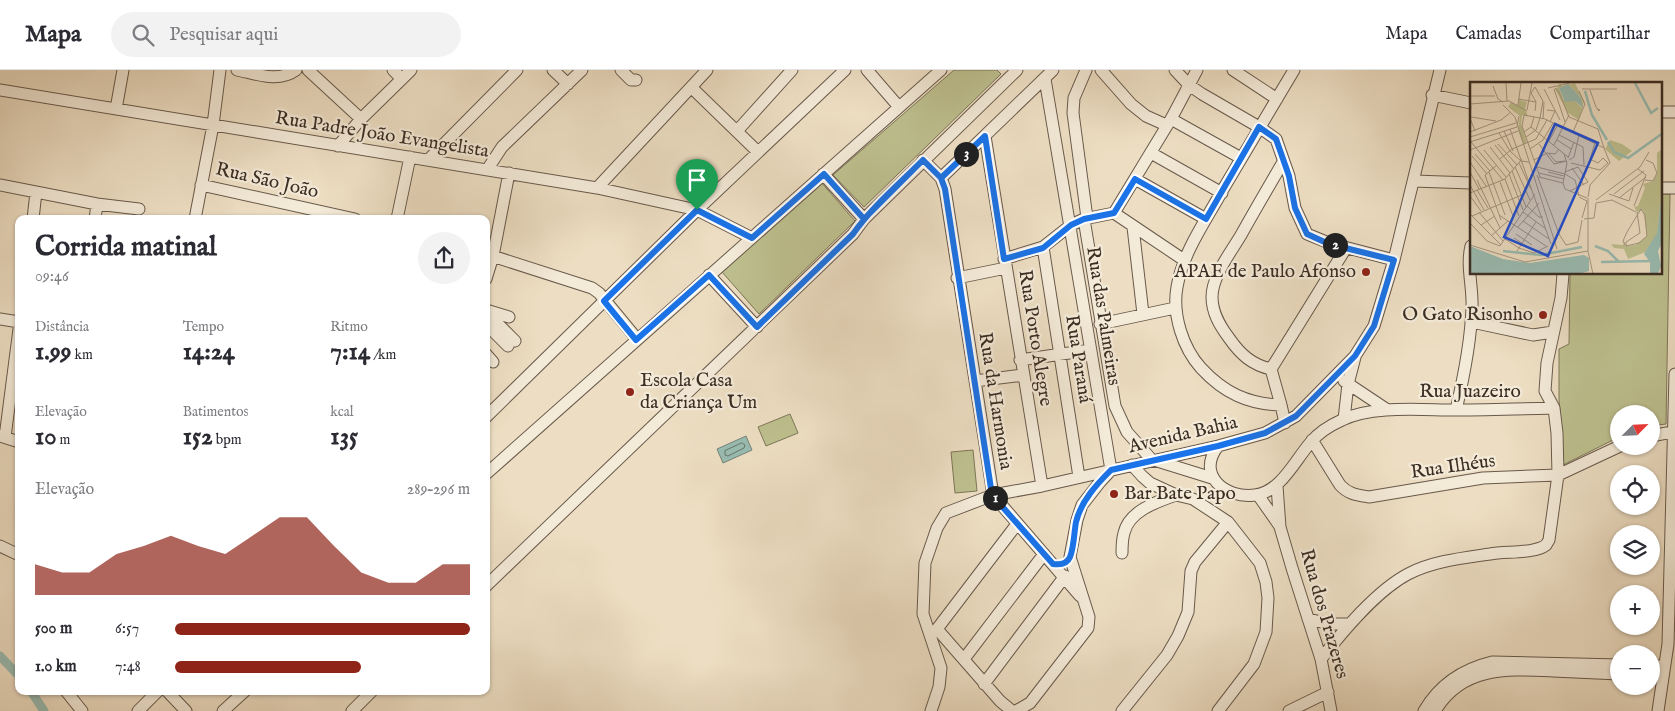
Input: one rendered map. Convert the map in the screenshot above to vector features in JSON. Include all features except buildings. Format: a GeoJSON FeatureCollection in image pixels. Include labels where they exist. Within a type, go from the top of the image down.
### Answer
{"type":"FeatureCollection","features":[{"type":"Feature","properties":{"kind":"street"},"geometry":{"type":"LineString","coordinates":[[116,109],[123,70]]}},
{"type":"Feature","properties":{"kind":"street"},"geometry":{"type":"LineString","coordinates":[[196,215],[213,125],[220,70]]}},
{"type":"Feature","properties":{"kind":"street"},"geometry":{"type":"LineString","coordinates":[[237,70],[272,78],[286,76],[296,70]]}},
{"type":"Feature","properties":{"kind":"street"},"geometry":{"type":"LineString","coordinates":[[308,70],[361,119]]}},
{"type":"Feature","properties":{"kind":"street"},"geometry":{"type":"LineString","coordinates":[[393,70],[402,79]]}},
{"type":"Feature","properties":{"kind":"street"},"geometry":{"type":"LineString","coordinates":[[338,146],[361,119],[411,70]]}},
{"type":"Feature","properties":{"kind":"street"},"geometry":{"type":"LineString","coordinates":[[428,160],[517,70]]}},
{"type":"Feature","properties":{"kind":"street"},"geometry":{"type":"LineString","coordinates":[[553,70],[568,84]]}},
{"type":"Feature","properties":{"kind":"street"},"geometry":{"type":"LineString","coordinates":[[488,170],[502,147],[582,70]]}},
{"type":"Feature","properties":{"kind":"street"},"geometry":{"type":"LineString","coordinates":[[621,70],[632,80],[636,80]]}},
{"type":"Feature","properties":{"kind":"street"},"geometry":{"type":"LineString","coordinates":[[597,188],[707,70]]}},
{"type":"Feature","properties":{"kind":"street"},"geometry":{"type":"LineString","coordinates":[[737,131],[792,70]]}},
{"type":"Feature","properties":{"kind":"street"},"geometry":{"type":"LineString","coordinates":[[490,413],[697,210],[845,70]]}},
{"type":"Feature","properties":{"kind":"street"},"geometry":{"type":"LineString","coordinates":[[867,70],[899,107]]}},
{"type":"Feature","properties":{"kind":"street"},"geometry":{"type":"LineString","coordinates":[[490,470],[941,70]]}},
{"type":"Feature","properties":{"kind":"street"},"geometry":{"type":"LineString","coordinates":[[490,582],[853,234],[864,219],[923,160],[1017,70]]}},
{"type":"Feature","properties":{"kind":"street"},"geometry":{"type":"LineString","coordinates":[[923,160],[941,178],[1054,70]]}},
{"type":"Feature","properties":{"kind":"street","name":"Rua das Palmeiras"},"geometry":{"type":"LineString","coordinates":[[1086,70],[1074,98],[1073,113],[1085,219],[1100,324],[1115,406],[1127,432],[1152,460]]}},
{"type":"Feature","properties":{"kind":"street"},"geometry":{"type":"LineString","coordinates":[[1101,70],[1131,104],[1146,116],[1169,122],[1242,158]]}},
{"type":"Feature","properties":{"kind":"street"},"geometry":{"type":"LineString","coordinates":[[1175,70],[1188,84],[1276,139],[1289,176],[1295,208],[1307,234],[1329,244],[1394,260]]}},
{"type":"Feature","properties":{"kind":"street"},"geometry":{"type":"LineString","coordinates":[[958,278],[1005,264],[1043,248],[1071,225],[1085,219],[1114,213],[1169,122],[1197,70]]}},
{"type":"Feature","properties":{"kind":"street"},"geometry":{"type":"LineString","coordinates":[[1233,70],[1277,99]]}},
{"type":"Feature","properties":{"kind":"street"},"geometry":{"type":"LineString","coordinates":[[1281,405],[1266,405],[1233,395],[1212,380],[1194,360],[1185,344],[1175,308],[1177,288],[1184,260],[1259,127],[1294,70]]}},
{"type":"Feature","properties":{"kind":"street","name":"Avenida Bahia"},"geometry":{"type":"LineString","coordinates":[[992,495],[1042,486],[1218,446],[1265,433],[1296,416],[1355,356],[1374,326],[1394,260],[1414,181],[1432,96],[1440,70]]}},
{"type":"Feature","properties":{"kind":"street","name":"Rua das Palmeiras"},"geometry":{"type":"LineString","coordinates":[[1045,79],[1111,470]]}},
{"type":"Feature","properties":{"kind":"street"},"geometry":{"type":"LineString","coordinates":[[691,87],[758,152]]}},
{"type":"Feature","properties":{"kind":"street","name":"Rua Padre João Evangelista"},"geometry":{"type":"LineString","coordinates":[[0,90],[597,188],[697,210],[752,238]]}},
{"type":"Feature","properties":{"kind":"street"},"geometry":{"type":"LineString","coordinates":[[1432,96],[1470,103]]}},
{"type":"Feature","properties":{"kind":"street"},"geometry":{"type":"LineString","coordinates":[[1662,112],[1675,112]]}},
{"type":"Feature","properties":{"kind":"street","name":"Rua Porto Alegre"},"geometry":{"type":"LineString","coordinates":[[985,136],[1022,375],[1042,486]]}},
{"type":"Feature","properties":{"kind":"street"},"geometry":{"type":"LineString","coordinates":[[1151,153],[1222,193]]}},
{"type":"Feature","properties":{"kind":"street"},"geometry":{"type":"LineString","coordinates":[[398,215],[410,157]]}},
{"type":"Feature","properties":{"kind":"street"},"geometry":{"type":"LineString","coordinates":[[1271,368],[1259,366],[1248,360],[1237,350],[1218,323],[1212,296],[1218,273],[1283,162]]}},
{"type":"Feature","properties":{"kind":"street"},"geometry":{"type":"LineString","coordinates":[[509,173],[490,255],[592,288],[636,340]]}},
{"type":"Feature","properties":{"kind":"street"},"geometry":{"type":"LineString","coordinates":[[824,174],[864,219]]}},
{"type":"Feature","properties":{"kind":"street","name":"Rua da Harmonia"},"geometry":{"type":"LineString","coordinates":[[930,711],[939,687],[941,668],[934,631],[924,614],[925,563],[937,528],[946,513],[992,495],[945,189],[941,178]]}},
{"type":"Feature","properties":{"kind":"street"},"geometry":{"type":"LineString","coordinates":[[1135,179],[1206,219]]}},
{"type":"Feature","properties":{"kind":"street"},"geometry":{"type":"LineString","coordinates":[[1414,181],[1470,183]]}},
{"type":"Feature","properties":{"kind":"street"},"geometry":{"type":"LineString","coordinates":[[0,184],[98,204],[139,209]]}},
{"type":"Feature","properties":{"kind":"street","name":"Rua São João"},"geometry":{"type":"LineString","coordinates":[[202,184],[304,213],[321,215]]}},
{"type":"Feature","properties":{"kind":"street"},"geometry":{"type":"LineString","coordinates":[[1662,188],[1675,188]]}},
{"type":"Feature","properties":{"kind":"street"},"geometry":{"type":"LineString","coordinates":[[33,215],[36,192]]}},
{"type":"Feature","properties":{"kind":"street"},"geometry":{"type":"LineString","coordinates":[[96,215],[98,204]]}},
{"type":"Feature","properties":{"kind":"street"},"geometry":{"type":"LineString","coordinates":[[1114,213],[1184,260]]}},
{"type":"Feature","properties":{"kind":"street"},"geometry":{"type":"LineString","coordinates":[[1133,227],[1143,314]]}},
{"type":"Feature","properties":{"kind":"street","name":"Rua Paraná"},"geometry":{"type":"LineString","coordinates":[[1043,248],[1079,477]]}},
{"type":"Feature","properties":{"kind":"street"},"geometry":{"type":"LineString","coordinates":[[1285,423],[1271,368],[1346,248]]}},
{"type":"Feature","properties":{"kind":"street"},"geometry":{"type":"LineString","coordinates":[[1470,251],[1470,266]]}},
{"type":"Feature","properties":{"kind":"street"},"geometry":{"type":"LineString","coordinates":[[709,275],[757,327]]}},
{"type":"Feature","properties":{"kind":"street"},"geometry":{"type":"LineString","coordinates":[[1456,410],[1468,354],[1472,322],[1473,296],[1471,275]]}},
{"type":"Feature","properties":{"kind":"street"},"geometry":{"type":"LineString","coordinates":[[1321,660],[1349,624],[1388,587],[1408,574],[1456,559],[1494,553],[1536,550],[1546,545],[1549,540],[1558,475],[1557,433],[1554,408],[1545,391],[1547,363],[1561,298],[1563,275]]}},
{"type":"Feature","properties":{"kind":"street"},"geometry":{"type":"LineString","coordinates":[[1100,324],[1175,308]]}},
{"type":"Feature","properties":{"kind":"street"},"geometry":{"type":"LineString","coordinates":[[490,312],[509,317]]}},
{"type":"Feature","properties":{"kind":"street"},"geometry":{"type":"LineString","coordinates":[[490,316],[511,344],[490,327]]}},
{"type":"Feature","properties":{"kind":"street"},"geometry":{"type":"LineString","coordinates":[[0,319],[15,321]]}},
{"type":"Feature","properties":{"kind":"street"},"geometry":{"type":"LineString","coordinates":[[1472,322],[1533,335],[1553,332]]}},
{"type":"Feature","properties":{"kind":"street"},"geometry":{"type":"LineString","coordinates":[[1020,360],[1090,350]]}},
{"type":"Feature","properties":{"kind":"street"},"geometry":{"type":"LineString","coordinates":[[15,354],[2,436],[15,441]]}},
{"type":"Feature","properties":{"kind":"street","name":"Avenida Bahia"},"geometry":{"type":"LineString","coordinates":[[1344,419],[1348,384],[1355,356]]}},
{"type":"Feature","properties":{"kind":"street"},"geometry":{"type":"LineString","coordinates":[[1658,711],[1668,644],[1675,374]]}},
{"type":"Feature","properties":{"kind":"street"},"geometry":{"type":"LineString","coordinates":[[975,381],[1022,375]]}},
{"type":"Feature","properties":{"kind":"street"},"geometry":{"type":"LineString","coordinates":[[1335,376],[1386,410]]}},
{"type":"Feature","properties":{"kind":"street","name":"Rua Juazeiro"},"geometry":{"type":"LineString","coordinates":[[1276,486],[1312,440],[1344,419],[1386,410],[1554,408]]}},
{"type":"Feature","properties":{"kind":"street"},"geometry":{"type":"LineString","coordinates":[[1660,434],[1672,432]]}},
{"type":"Feature","properties":{"kind":"street","name":"Rua Ilhéus"},"geometry":{"type":"LineString","coordinates":[[1312,440],[1346,492],[1369,497],[1483,478],[1558,475],[1610,451]]}},
{"type":"Feature","properties":{"kind":"street"},"geometry":{"type":"LineString","coordinates":[[1218,446],[1212,454],[1209,465],[1212,478],[1219,486],[1245,496],[1258,495],[1276,486]]}},
{"type":"Feature","properties":{"kind":"street"},"geometry":{"type":"LineString","coordinates":[[1152,460],[1212,478]]}},
{"type":"Feature","properties":{"kind":"street"},"geometry":{"type":"LineString","coordinates":[[1132,465],[1150,483],[1176,495],[1193,499],[1228,522],[1260,564],[1266,582],[1268,598],[1266,632],[1254,664],[1218,711]]}},
{"type":"Feature","properties":{"kind":"street"},"geometry":{"type":"LineString","coordinates":[[1016,711],[1030,704],[1088,628],[1089,617],[1086,603],[1070,557],[1076,520],[1082,505],[1111,470]]}},
{"type":"Feature","properties":{"kind":"street","name":"Rua dos Prazeres"},"geometry":{"type":"LineString","coordinates":[[1276,486],[1280,527],[1321,660],[1331,711]]}},
{"type":"Feature","properties":{"kind":"street"},"geometry":{"type":"LineString","coordinates":[[992,495],[1065,576],[1086,603]]}},
{"type":"Feature","properties":{"kind":"street"},"geometry":{"type":"LineString","coordinates":[[1122,553],[1124,532],[1135,514],[1176,495]]}},
{"type":"Feature","properties":{"kind":"street","name":"Rua dos Prazeres"},"geometry":{"type":"LineString","coordinates":[[1258,495],[1280,527]]}},
{"type":"Feature","properties":{"kind":"street"},"geometry":{"type":"LineString","coordinates":[[1122,711],[1167,655],[1178,636],[1188,612],[1191,571],[1195,562],[1228,522]]}},
{"type":"Feature","properties":{"kind":"street"},"geometry":{"type":"LineString","coordinates":[[1012,711],[984,684],[964,658],[934,631],[1017,524]]}},
{"type":"Feature","properties":{"kind":"street"},"geometry":{"type":"LineString","coordinates":[[0,546],[15,553]]}},
{"type":"Feature","properties":{"kind":"street"},"geometry":{"type":"LineString","coordinates":[[964,658],[1044,554]]}},
{"type":"Feature","properties":{"kind":"street"},"geometry":{"type":"LineString","coordinates":[[1053,564],[1062,564],[1070,557]]}},
{"type":"Feature","properties":{"kind":"street"},"geometry":{"type":"LineString","coordinates":[[984,684],[1065,576]]}},
{"type":"Feature","properties":{"kind":"street"},"geometry":{"type":"LineString","coordinates":[[1308,619],[1330,624],[1349,624]]}},
{"type":"Feature","properties":{"kind":"street"},"geometry":{"type":"LineString","coordinates":[[1432,707],[1450,680],[1464,676],[1480,665],[1492,662],[1610,673]]}},
{"type":"Feature","properties":{"kind":"street"},"geometry":{"type":"LineString","coordinates":[[1544,666],[1610,665]]}},
{"type":"Feature","properties":{"kind":"street"},"geometry":{"type":"LineString","coordinates":[[1289,711],[1328,692]]}},
{"type":"Feature","properties":{"kind":"street"},"geometry":{"type":"LineString","coordinates":[[69,695],[82,711]]}},
{"type":"Feature","properties":{"kind":"street"},"geometry":{"type":"LineString","coordinates":[[138,711],[154,695]]}},
{"type":"Feature","properties":{"kind":"street"},"geometry":{"type":"LineString","coordinates":[[172,695],[186,711]]}},
{"type":"Feature","properties":{"kind":"street"},"geometry":{"type":"LineString","coordinates":[[223,711],[241,695]]}},
{"type":"Feature","properties":{"kind":"street"},"geometry":{"type":"LineString","coordinates":[[352,711],[368,695]]}},
{"type":"Feature","properties":{"kind":"green space"},"geometry":{"type":"Polygon","coordinates":[[[954,70],[997,70],[1001,74],[864,207],[833,175],[954,70]]]}},
{"type":"Feature","properties":{"kind":"green space"},"geometry":{"type":"Polygon","coordinates":[[[820,181],[855,221],[759,314],[722,272],[820,181]]]}},
{"type":"Feature","properties":{"kind":"green space"},"geometry":{"type":"Polygon","coordinates":[[[1662,194],[1670,194],[1666,424],[1660,425],[1660,405],[1610,405],[1610,442],[1563,465],[1559,399],[1559,349],[1569,344],[1570,275],[1662,275],[1662,194]]]}},
{"type":"Feature","properties":{"kind":"green space"},"geometry":{"type":"Polygon","coordinates":[[[790,414],[798,433],[766,446],[758,427],[790,414]]]}},
{"type":"Feature","properties":{"kind":"green space"},"geometry":{"type":"Polygon","coordinates":[[[973,450],[977,491],[955,493],[951,452],[973,450]]]}},
{"type":"Feature","properties":{"kind":"water"},"geometry":{"type":"Polygon","coordinates":[[[746,436],[752,450],[723,463],[717,449],[746,436]]]}},
{"type":"Feature","properties":{"kind":"waterway"},"geometry":{"type":"LineString","coordinates":[[0,656],[15,672]]}},
{"type":"Feature","properties":{"kind":"waterway"},"geometry":{"type":"LineString","coordinates":[[34,695],[44,711]]}},
{"type":"Feature","properties":{"kind":"place","name":"APAE de Paulo Afonso"},"geometry":{"type":"Point","coordinates":[1366,272]}},
{"type":"Feature","properties":{"kind":"place","name":"O Gato Risonho"},"geometry":{"type":"Point","coordinates":[1543,315]}},
{"type":"Feature","properties":{"kind":"place","name":"Escola Casa da Criança Um"},"geometry":{"type":"Point","coordinates":[630,392]}},
{"type":"Feature","properties":{"kind":"place","name":"Bar Bate Papo"},"geometry":{"type":"Point","coordinates":[1114,494]}},
{"type":"Feature","properties":{"kind":"route"},"geometry":{"type":"LineString","coordinates":[[697,210],[604,301],[636,340],[709,275],[757,327],[853,234],[864,219],[893,189],[923,160],[941,178],[985,136],[1004,259],[1043,248],[1071,225],[1084,219],[1114,213],[1135,179],[1206,219],[1259,127],[1276,139],[1289,176],[1295,208],[1301,225],[1307,234],[1329,244],[1394,260],[1374,326],[1355,356],[1296,416],[1265,433],[1218,446],[1111,470],[1082,505],[1076,520],[1070,557],[1067,562],[1053,564],[992,495],[945,189],[941,178],[923,160],[864,219],[824,174],[752,238],[697,210]]}}]}
